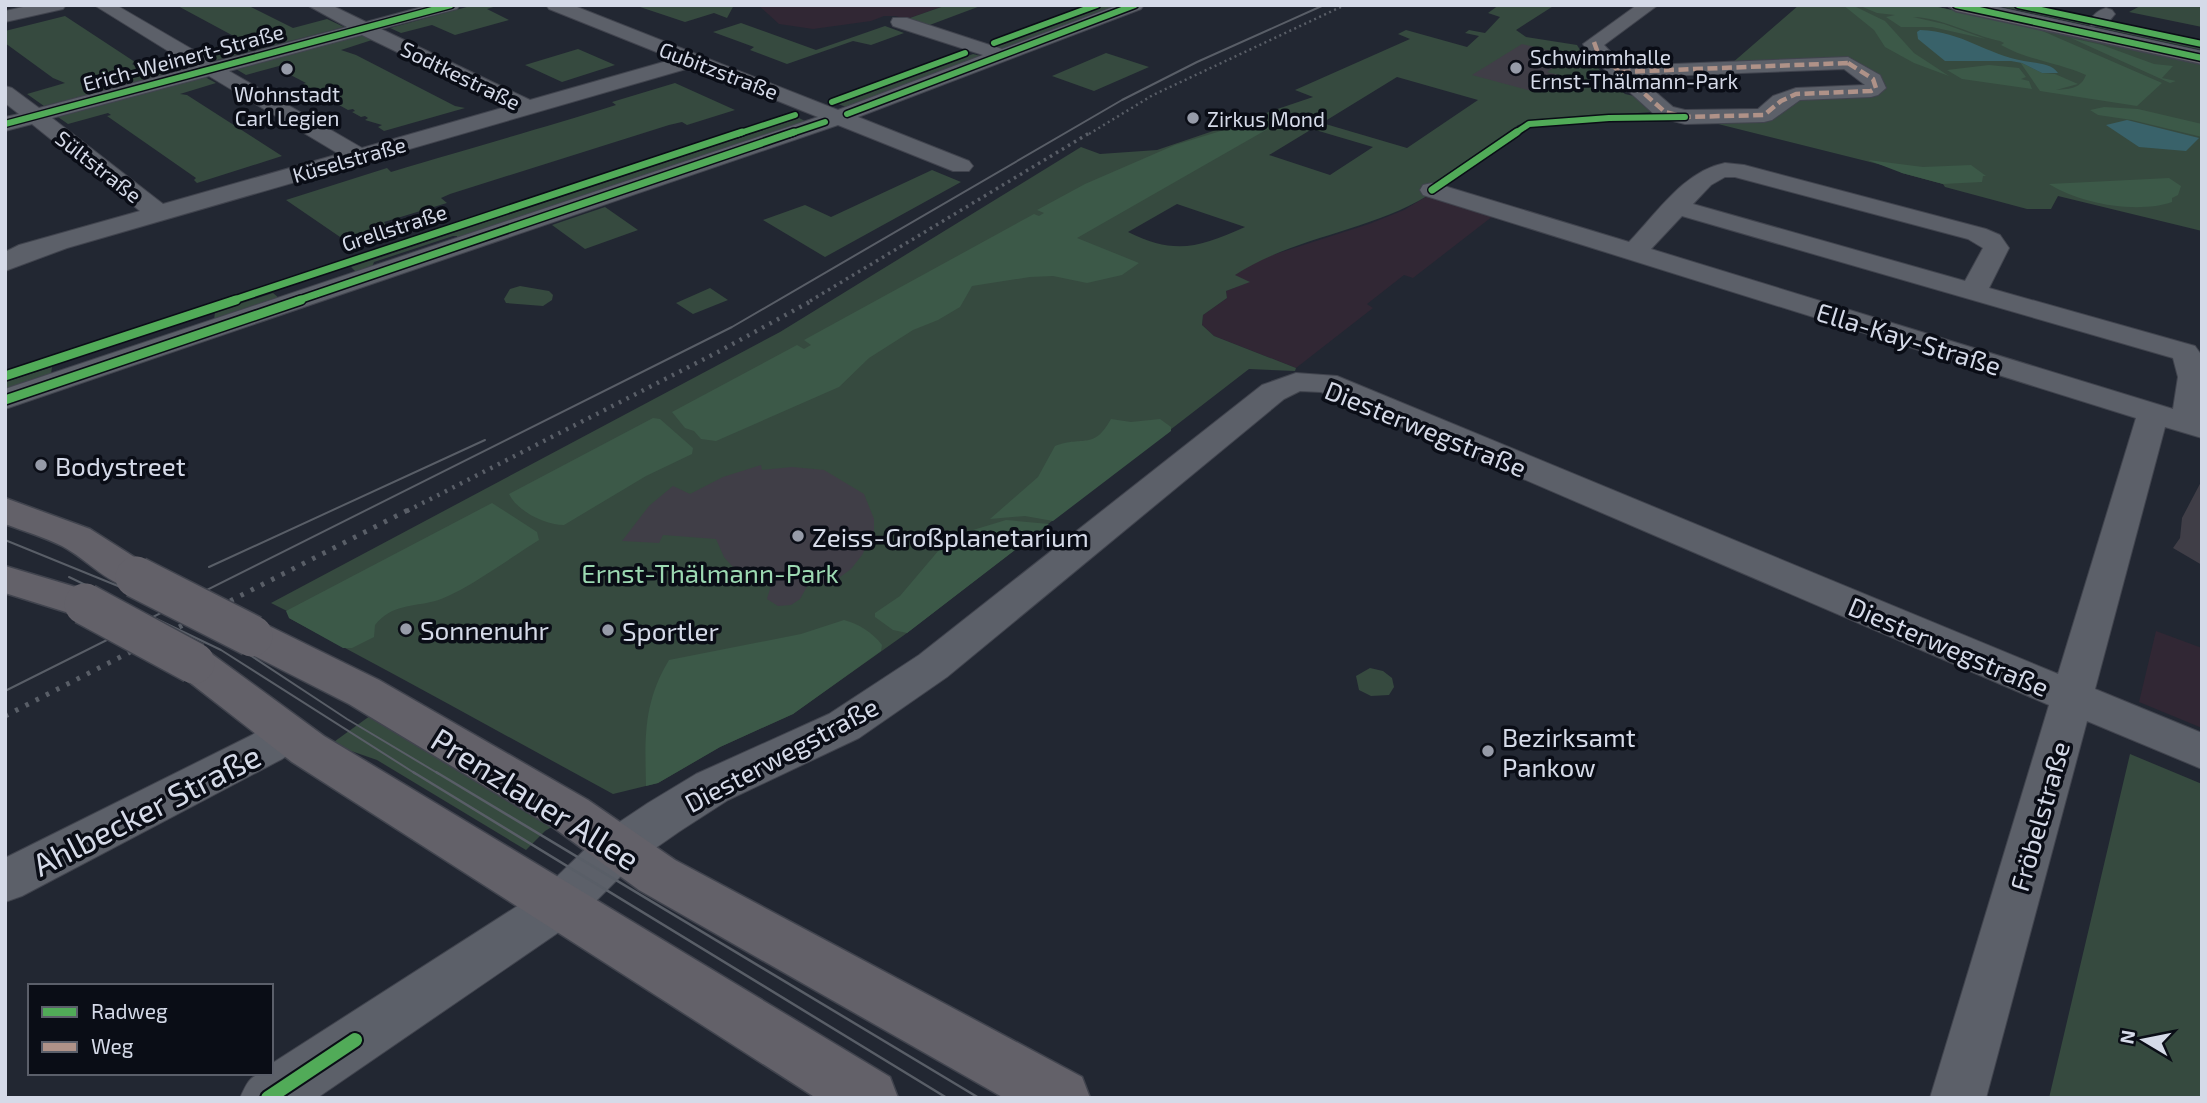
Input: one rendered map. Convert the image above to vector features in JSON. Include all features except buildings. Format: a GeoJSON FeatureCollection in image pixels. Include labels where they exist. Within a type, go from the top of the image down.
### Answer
{"type":"FeatureCollection","features":[{"type":"Feature","properties":{"kind":"main road"},"geometry":{"type":"LineString","coordinates":[[1956,5],[2202,58]]}},
{"type":"Feature","properties":{"kind":"main road"},"geometry":{"type":"LineString","coordinates":[[2018,5],[2109,13],[2202,44]]}},
{"type":"Feature","properties":{"kind":"main road","name":"Prenzlauer Allee"},"geometry":{"type":"LineString","coordinates":[[5,510],[77,538],[136,577],[364,692],[579,819],[617,849],[657,875],[1061,1098]]}},
{"type":"Feature","properties":{"kind":"main road"},"geometry":{"type":"LineString","coordinates":[[5,579],[85,604],[194,663],[285,735],[561,904],[850,1093]]}},
{"type":"Feature","properties":{"kind":"street"},"geometry":{"type":"LineString","coordinates":[[5,17],[57,5]]}},
{"type":"Feature","properties":{"kind":"street"},"geometry":{"type":"LineString","coordinates":[[103,5],[359,156]]}},
{"type":"Feature","properties":{"kind":"street","name":"Sodtkestraße"},"geometry":{"type":"LineString","coordinates":[[316,5],[529,108]]}},
{"type":"Feature","properties":{"kind":"street","name":"Erich-Weinert-Straße"},"geometry":{"type":"LineString","coordinates":[[5,124],[451,5]]}},
{"type":"Feature","properties":{"kind":"street","name":"Gubitzstraße"},"geometry":{"type":"LineString","coordinates":[[555,5],[961,166]]}},
{"type":"Feature","properties":{"kind":"street","name":"Grellstraße"},"geometry":{"type":"LineString","coordinates":[[5,400],[828,113],[981,48],[1097,5]]}},
{"type":"Feature","properties":{"kind":"street","name":"Grellstraße"},"geometry":{"type":"LineString","coordinates":[[5,376],[828,113],[1002,55],[1135,5]]}},
{"type":"Feature","properties":{"kind":"street"},"geometry":{"type":"LineString","coordinates":[[1619,72],[1848,63],[1873,79],[1877,88],[1871,91],[1796,94],[1764,115],[1685,117],[1665,111],[1619,72],[1598,53],[1593,44],[1649,5]]}},
{"type":"Feature","properties":{"kind":"street"},"geometry":{"type":"LineString","coordinates":[[901,22],[1002,55]]}},
{"type":"Feature","properties":{"kind":"street","name":"Küselstraße"},"geometry":{"type":"LineString","coordinates":[[5,263],[28,251],[694,60]]}},
{"type":"Feature","properties":{"kind":"street","name":"Sültstraße"},"geometry":{"type":"LineString","coordinates":[[5,92],[159,214]]}},
{"type":"Feature","properties":{"kind":"street"},"geometry":{"type":"LineString","coordinates":[[1634,252],[1707,176],[1714,171],[1736,170],[1977,234],[1991,241],[1996,248],[1973,292]]}},
{"type":"Feature","properties":{"kind":"street","name":"Ella-Kay-Straße"},"geometry":{"type":"LineString","coordinates":[[1432,190],[2180,421]]}},
{"type":"Feature","properties":{"kind":"street"},"geometry":{"type":"LineString","coordinates":[[1677,207],[2184,352],[2191,360],[2194,384],[2180,421]]}},
{"type":"Feature","properties":{"kind":"street","name":"Diesterwegstraße"},"geometry":{"type":"LineString","coordinates":[[268,1098],[561,904],[617,849],[712,787],[844,726],[933,666],[1273,392],[1296,382],[1326,383],[2202,752]]}},
{"type":"Feature","properties":{"kind":"street","name":"Fröbelstraße"},"geometry":{"type":"LineString","coordinates":[[1958,1098],[2073,698],[2180,421]]}},
{"type":"Feature","properties":{"kind":"street","name":"Ahlbecker Straße"},"geometry":{"type":"LineString","coordinates":[[5,881],[267,747],[285,735]]}},
{"type":"Feature","properties":{"kind":"shaded area"},"geometry":{"type":"Polygon","coordinates":[[[758,5],[947,5],[907,19],[884,16],[871,21],[813,29],[779,24],[758,5]]]}},
{"type":"Feature","properties":{"kind":"shaded area"},"geometry":{"type":"Polygon","coordinates":[[[1427,196],[1493,216],[1413,278],[1404,275],[1367,304],[1373,308],[1296,368],[1214,336],[1202,325],[1203,315],[1227,298],[1226,291],[1249,282],[1234,275],[1257,260],[1369,224],[1404,210],[1427,196]]]}},
{"type":"Feature","properties":{"kind":"shaded area"},"geometry":{"type":"Polygon","coordinates":[[[2156,631],[2202,648],[2202,728],[2139,702],[2156,631]]]}},
{"type":"Feature","properties":{"kind":"green space"},"geometry":{"type":"Polygon","coordinates":[[[176,5],[247,5],[293,28],[327,19],[344,27],[217,60],[202,51],[241,40],[176,5]]]}},
{"type":"Feature","properties":{"kind":"green space"},"geometry":{"type":"Polygon","coordinates":[[[474,5],[500,5],[487,9],[509,20],[455,35],[432,25],[401,33],[390,28],[474,5]]]}},
{"type":"Feature","properties":{"kind":"green space"},"geometry":{"type":"Polygon","coordinates":[[[634,5],[734,5],[727,18],[714,13],[685,22],[634,5]]]}},
{"type":"Feature","properties":{"kind":"green space"},"geometry":{"type":"Polygon","coordinates":[[[947,5],[983,5],[927,26],[907,19],[947,5]]]}},
{"type":"Feature","properties":{"kind":"green space"},"geometry":{"type":"Polygon","coordinates":[[[1104,5],[1119,5],[1006,50],[994,46],[1104,5]]]}},
{"type":"Feature","properties":{"kind":"green space","name":"Ernst-Thälmann-Park"},"geometry":{"type":"Polygon","coordinates":[[[1499,5],[1555,5],[1516,30],[1526,37],[1577,45],[1625,94],[1643,98],[1653,112],[1546,119],[1518,125],[1424,190],[1427,196],[1380,218],[1281,252],[1235,275],[1250,282],[1226,291],[1227,298],[1203,315],[1202,325],[1214,336],[1296,368],[1295,371],[1249,369],[907,633],[793,714],[720,747],[658,783],[613,794],[289,618],[289,612],[271,603],[780,332],[1081,147],[1100,154],[1157,150],[1313,97],[1295,90],[1410,39],[1398,34],[1406,30],[1467,47],[1479,36],[1465,33],[1469,30],[1485,33],[1500,17],[1488,13],[1499,5]],[[1397,77],[1322,123],[1407,148],[1478,100],[1397,77]],[[1312,129],[1269,155],[1330,175],[1373,147],[1312,129]],[[1177,204],[1128,232],[1160,244],[1186,246],[1214,240],[1245,227],[1177,204]]]}},
{"type":"Feature","properties":{"kind":"green space"},"geometry":{"type":"Polygon","coordinates":[[[1799,5],[1929,5],[2202,65],[2202,231],[2058,196],[2051,209],[2027,209],[1945,187],[1943,184],[1902,173],[1894,168],[1702,120],[1770,117],[1790,100],[1877,93],[1849,62],[1731,64],[1799,5]]]}},
{"type":"Feature","properties":{"kind":"green space"},"geometry":{"type":"Polygon","coordinates":[[[1843,5],[1852,5],[1885,21],[1914,53],[1949,76],[1914,63],[1885,47],[1874,30],[1843,5]]]}},
{"type":"Feature","properties":{"kind":"green space"},"geometry":{"type":"Polygon","coordinates":[[[1858,5],[1929,5],[2040,30],[2162,83],[2137,106],[2040,91],[2020,62],[2042,73],[2055,74],[2078,84],[2056,90],[2075,87],[2081,83],[2086,75],[2021,54],[2001,45],[2004,43],[2000,41],[1935,20],[1913,17],[1944,24],[1986,39],[1932,27],[1901,27],[1886,17],[1895,15],[1877,13],[1858,5]]]}},
{"type":"Feature","properties":{"kind":"green space"},"geometry":{"type":"Polygon","coordinates":[[[1994,5],[2006,5],[2202,47],[2202,50],[1994,5]]]}},
{"type":"Feature","properties":{"kind":"green space"},"geometry":{"type":"Polygon","coordinates":[[[2142,5],[2202,5],[2202,27],[2129,12],[2142,5]]]}},
{"type":"Feature","properties":{"kind":"green space"},"geometry":{"type":"Polygon","coordinates":[[[65,16],[135,62],[132,64],[136,66],[171,57],[188,69],[44,106],[27,94],[65,83],[53,78],[5,43],[5,31],[65,16]]]}},
{"type":"Feature","properties":{"kind":"green space"},"geometry":{"type":"Polygon","coordinates":[[[741,23],[816,50],[885,26],[904,33],[871,45],[853,41],[787,64],[750,50],[754,47],[713,32],[741,23]]]}},
{"type":"Feature","properties":{"kind":"green space"},"geometry":{"type":"Polygon","coordinates":[[[361,35],[372,40],[341,50],[356,55],[455,106],[465,108],[384,131],[378,127],[382,125],[365,120],[368,118],[361,117],[352,112],[355,111],[353,109],[348,110],[339,105],[343,104],[340,102],[335,103],[327,98],[331,96],[314,91],[318,90],[316,88],[310,89],[303,84],[306,83],[279,69],[282,68],[279,66],[246,75],[236,69],[361,35]]]}},
{"type":"Feature","properties":{"kind":"green space"},"geometry":{"type":"Polygon","coordinates":[[[2071,38],[2102,45],[2154,64],[2173,66],[2162,78],[2176,81],[2170,83],[2071,38]]]}},
{"type":"Feature","properties":{"kind":"green space"},"geometry":{"type":"Polygon","coordinates":[[[578,49],[615,65],[562,82],[525,65],[578,49]]]}},
{"type":"Feature","properties":{"kind":"green space"},"geometry":{"type":"Polygon","coordinates":[[[1106,53],[1149,67],[1094,91],[1052,76],[1106,53]]]}},
{"type":"Feature","properties":{"kind":"green space"},"geometry":{"type":"Polygon","coordinates":[[[973,54],[985,57],[849,108],[838,104],[973,54]]]}},
{"type":"Feature","properties":{"kind":"green space"},"geometry":{"type":"Polygon","coordinates":[[[1989,65],[2019,68],[2026,77],[2021,79],[2029,81],[2032,89],[1962,79],[1947,70],[1989,65]]]}},
{"type":"Feature","properties":{"kind":"green space"},"geometry":{"type":"Polygon","coordinates":[[[205,77],[216,83],[180,94],[187,95],[282,156],[197,183],[194,180],[196,178],[107,116],[111,115],[108,113],[68,124],[58,117],[205,77]]]}},
{"type":"Feature","properties":{"kind":"green space"},"geometry":{"type":"Polygon","coordinates":[[[675,83],[735,110],[687,125],[682,122],[669,125],[450,194],[441,198],[447,203],[384,222],[386,225],[343,239],[286,200],[387,168],[391,172],[558,123],[616,105],[612,102],[675,83]]]}},
{"type":"Feature","properties":{"kind":"green space"},"geometry":{"type":"Polygon","coordinates":[[[2104,107],[2138,109],[2202,124],[2202,137],[2132,120],[2098,115],[2090,110],[2104,107]]]}},
{"type":"Feature","properties":{"kind":"green space"},"geometry":{"type":"Polygon","coordinates":[[[799,118],[809,123],[457,242],[457,236],[453,236],[374,262],[371,270],[358,274],[351,267],[799,118]]]}},
{"type":"Feature","properties":{"kind":"green space"},"geometry":{"type":"Polygon","coordinates":[[[1275,121],[1278,123],[1077,238],[1139,263],[1122,275],[1087,283],[1053,276],[972,286],[960,307],[913,330],[869,358],[839,387],[716,441],[701,439],[694,431],[685,428],[672,412],[797,345],[804,349],[811,345],[804,340],[1034,214],[1039,216],[1044,213],[1037,210],[1085,184],[1175,145],[1237,126],[1275,121]]]}},
{"type":"Feature","properties":{"kind":"green space"},"geometry":{"type":"Polygon","coordinates":[[[1868,160],[1923,167],[1971,165],[1986,176],[1983,176],[1982,182],[1943,184],[1868,160]]]}},
{"type":"Feature","properties":{"kind":"green space"},"geometry":{"type":"Polygon","coordinates":[[[932,170],[961,182],[825,257],[763,220],[805,205],[831,217],[932,170]]]}},
{"type":"Feature","properties":{"kind":"green space"},"geometry":{"type":"Polygon","coordinates":[[[2169,178],[2181,186],[2172,202],[2143,207],[2093,202],[2049,184],[2169,178]]]}},
{"type":"Feature","properties":{"kind":"green space"},"geometry":{"type":"Polygon","coordinates":[[[605,207],[638,230],[585,249],[552,225],[605,207]]]}},
{"type":"Feature","properties":{"kind":"green space"},"geometry":{"type":"Polygon","coordinates":[[[520,286],[549,291],[553,295],[552,300],[543,306],[506,303],[504,299],[510,289],[520,286]]]}},
{"type":"Feature","properties":{"kind":"green space"},"geometry":{"type":"Polygon","coordinates":[[[710,288],[728,300],[693,314],[676,303],[710,288]]]}},
{"type":"Feature","properties":{"kind":"green space"},"geometry":{"type":"Polygon","coordinates":[[[273,293],[279,298],[5,393],[5,382],[52,367],[51,374],[214,320],[215,312],[273,293]]]}},
{"type":"Feature","properties":{"kind":"green space"},"geometry":{"type":"Polygon","coordinates":[[[653,418],[660,419],[693,448],[692,454],[646,476],[564,525],[549,523],[532,516],[518,506],[509,494],[653,418]]]}},
{"type":"Feature","properties":{"kind":"green space"},"geometry":{"type":"Polygon","coordinates":[[[1111,419],[1131,422],[1160,419],[1171,427],[1171,431],[1053,521],[1025,516],[990,519],[1038,477],[1055,446],[1093,439],[1105,429],[1111,419]]]}},
{"type":"Feature","properties":{"kind":"green space"},"geometry":{"type":"Polygon","coordinates":[[[492,503],[537,532],[539,540],[459,591],[435,601],[403,607],[388,613],[375,625],[374,637],[352,648],[343,648],[289,618],[286,611],[492,503]]]}},
{"type":"Feature","properties":{"kind":"green space"},"geometry":{"type":"Polygon","coordinates":[[[1006,520],[1049,524],[907,633],[893,630],[875,617],[875,613],[900,596],[950,537],[1006,520]]]}},
{"type":"Feature","properties":{"kind":"green space"},"geometry":{"type":"Polygon","coordinates":[[[844,620],[870,632],[882,645],[881,651],[793,714],[720,747],[658,783],[646,786],[647,721],[654,691],[669,660],[801,634],[844,620]]]}},
{"type":"Feature","properties":{"kind":"green space"},"geometry":{"type":"Polygon","coordinates":[[[1370,668],[1383,671],[1392,678],[1394,687],[1389,695],[1371,696],[1359,690],[1356,676],[1370,668]]]}},
{"type":"Feature","properties":{"kind":"green space"},"geometry":{"type":"Polygon","coordinates":[[[374,713],[560,822],[545,831],[526,850],[377,760],[331,744],[374,713]]]}},
{"type":"Feature","properties":{"kind":"green space"},"geometry":{"type":"Polygon","coordinates":[[[2130,754],[2202,784],[2202,1098],[2049,1098],[2130,754]]]}},
{"type":"Feature","properties":{"kind":"water"},"geometry":{"type":"Polygon","coordinates":[[[1920,30],[1962,39],[2010,58],[2048,65],[2058,73],[2042,73],[2022,63],[2011,61],[1945,61],[1918,39],[1917,32],[1920,30]]]}},
{"type":"Feature","properties":{"kind":"water"},"geometry":{"type":"Polygon","coordinates":[[[2127,120],[2199,138],[2186,151],[2139,147],[2106,125],[2127,120]]]}},
{"type":"Feature","properties":{"kind":"tram line"},"geometry":{"type":"LineString","coordinates":[[166,610],[732,327],[1122,100],[1197,62],[1324,5]]}},
{"type":"Feature","properties":{"kind":"tram line"},"geometry":{"type":"LineString","coordinates":[[1984,5],[2202,52]]}},
{"type":"Feature","properties":{"kind":"tram line"},"geometry":{"type":"LineString","coordinates":[[209,567],[485,440]]}},
{"type":"Feature","properties":{"kind":"tram line"},"geometry":{"type":"LineString","coordinates":[[5,540],[118,586],[166,610]]}},
{"type":"Feature","properties":{"kind":"tram line"},"geometry":{"type":"LineString","coordinates":[[69,577],[153,617]]}},
{"type":"Feature","properties":{"kind":"tram line"},"geometry":{"type":"LineString","coordinates":[[153,617],[166,610]]}},
{"type":"Feature","properties":{"kind":"tram line"},"geometry":{"type":"LineString","coordinates":[[166,610],[233,644],[347,719],[439,774]]}},
{"type":"Feature","properties":{"kind":"tram line"},"geometry":{"type":"LineString","coordinates":[[5,691],[153,617]]}},
{"type":"Feature","properties":{"kind":"tram line"},"geometry":{"type":"LineString","coordinates":[[153,617],[221,650],[416,774]]}},
{"type":"Feature","properties":{"kind":"tram line"},"geometry":{"type":"LineString","coordinates":[[413,772],[947,1098]]}},
{"type":"Feature","properties":{"kind":"tram line"},"geometry":{"type":"LineString","coordinates":[[436,772],[979,1098]]}},
{"type":"Feature","properties":{"kind":"railway"},"geometry":{"type":"LineString","coordinates":[[1089,134],[1153,95],[1345,5]]}},
{"type":"Feature","properties":{"kind":"railway"},"geometry":{"type":"LineString","coordinates":[[810,301],[1091,132]]}},
{"type":"Feature","properties":{"kind":"railway"},"geometry":{"type":"LineString","coordinates":[[407,511],[718,352],[813,300]]}},
{"type":"Feature","properties":{"kind":"railway"},"geometry":{"type":"LineString","coordinates":[[5,716],[410,509]]}},
{"type":"Feature","properties":{"kind":"marked path"},"geometry":{"type":"LineString","coordinates":[[1594,42],[1598,53],[1665,112],[1685,117],[1764,115],[1781,101],[1796,94],[1871,91],[1876,88],[1873,79],[1848,63],[1619,72]]}},
{"type":"Feature","properties":{"kind":"cycle path"},"geometry":{"type":"LineString","coordinates":[[5,124],[451,5]]}},
{"type":"Feature","properties":{"kind":"cycle path"},"geometry":{"type":"LineString","coordinates":[[994,43],[1097,5]]}},
{"type":"Feature","properties":{"kind":"cycle path"},"geometry":{"type":"LineString","coordinates":[[847,114],[1135,5]]}},
{"type":"Feature","properties":{"kind":"cycle path"},"geometry":{"type":"LineString","coordinates":[[1956,5],[2202,58]]}},
{"type":"Feature","properties":{"kind":"cycle path"},"geometry":{"type":"LineString","coordinates":[[2018,5],[2202,44]]}},
{"type":"Feature","properties":{"kind":"cycle path"},"geometry":{"type":"LineString","coordinates":[[832,102],[965,53]]}},
{"type":"Feature","properties":{"kind":"cycle path"},"geometry":{"type":"LineString","coordinates":[[5,376],[795,115]]}},
{"type":"Feature","properties":{"kind":"cycle path"},"geometry":{"type":"LineString","coordinates":[[1432,190],[1529,124],[1609,118],[1685,117]]}},
{"type":"Feature","properties":{"kind":"cycle path"},"geometry":{"type":"LineString","coordinates":[[5,400],[825,122]]}},
{"type":"Feature","properties":{"kind":"cycle path"},"geometry":{"type":"LineString","coordinates":[[268,1098],[355,1040]]}},
{"type":"Feature","properties":{"kind":"place","name":"Schwimmhalle Ernst-Thälmann-Park"},"geometry":{"type":"Point","coordinates":[1516,68]}},
{"type":"Feature","properties":{"kind":"place","name":"Wohnstadt Carl Legien"},"geometry":{"type":"Point","coordinates":[287,69]}},
{"type":"Feature","properties":{"kind":"place","name":"Zirkus Mond"},"geometry":{"type":"Point","coordinates":[1193,118]}},
{"type":"Feature","properties":{"kind":"place","name":"Bodystreet"},"geometry":{"type":"Point","coordinates":[41,465]}},
{"type":"Feature","properties":{"kind":"place","name":"Zeiss-Großplanetarium"},"geometry":{"type":"Point","coordinates":[798,536]}},
{"type":"Feature","properties":{"kind":"place","name":"Sonnenuhr"},"geometry":{"type":"Point","coordinates":[406,629]}},
{"type":"Feature","properties":{"kind":"place","name":"Sportler"},"geometry":{"type":"Point","coordinates":[608,630]}},
{"type":"Feature","properties":{"kind":"place","name":"Bezirksamt Pankow"},"geometry":{"type":"Point","coordinates":[1488,751]}}]}
